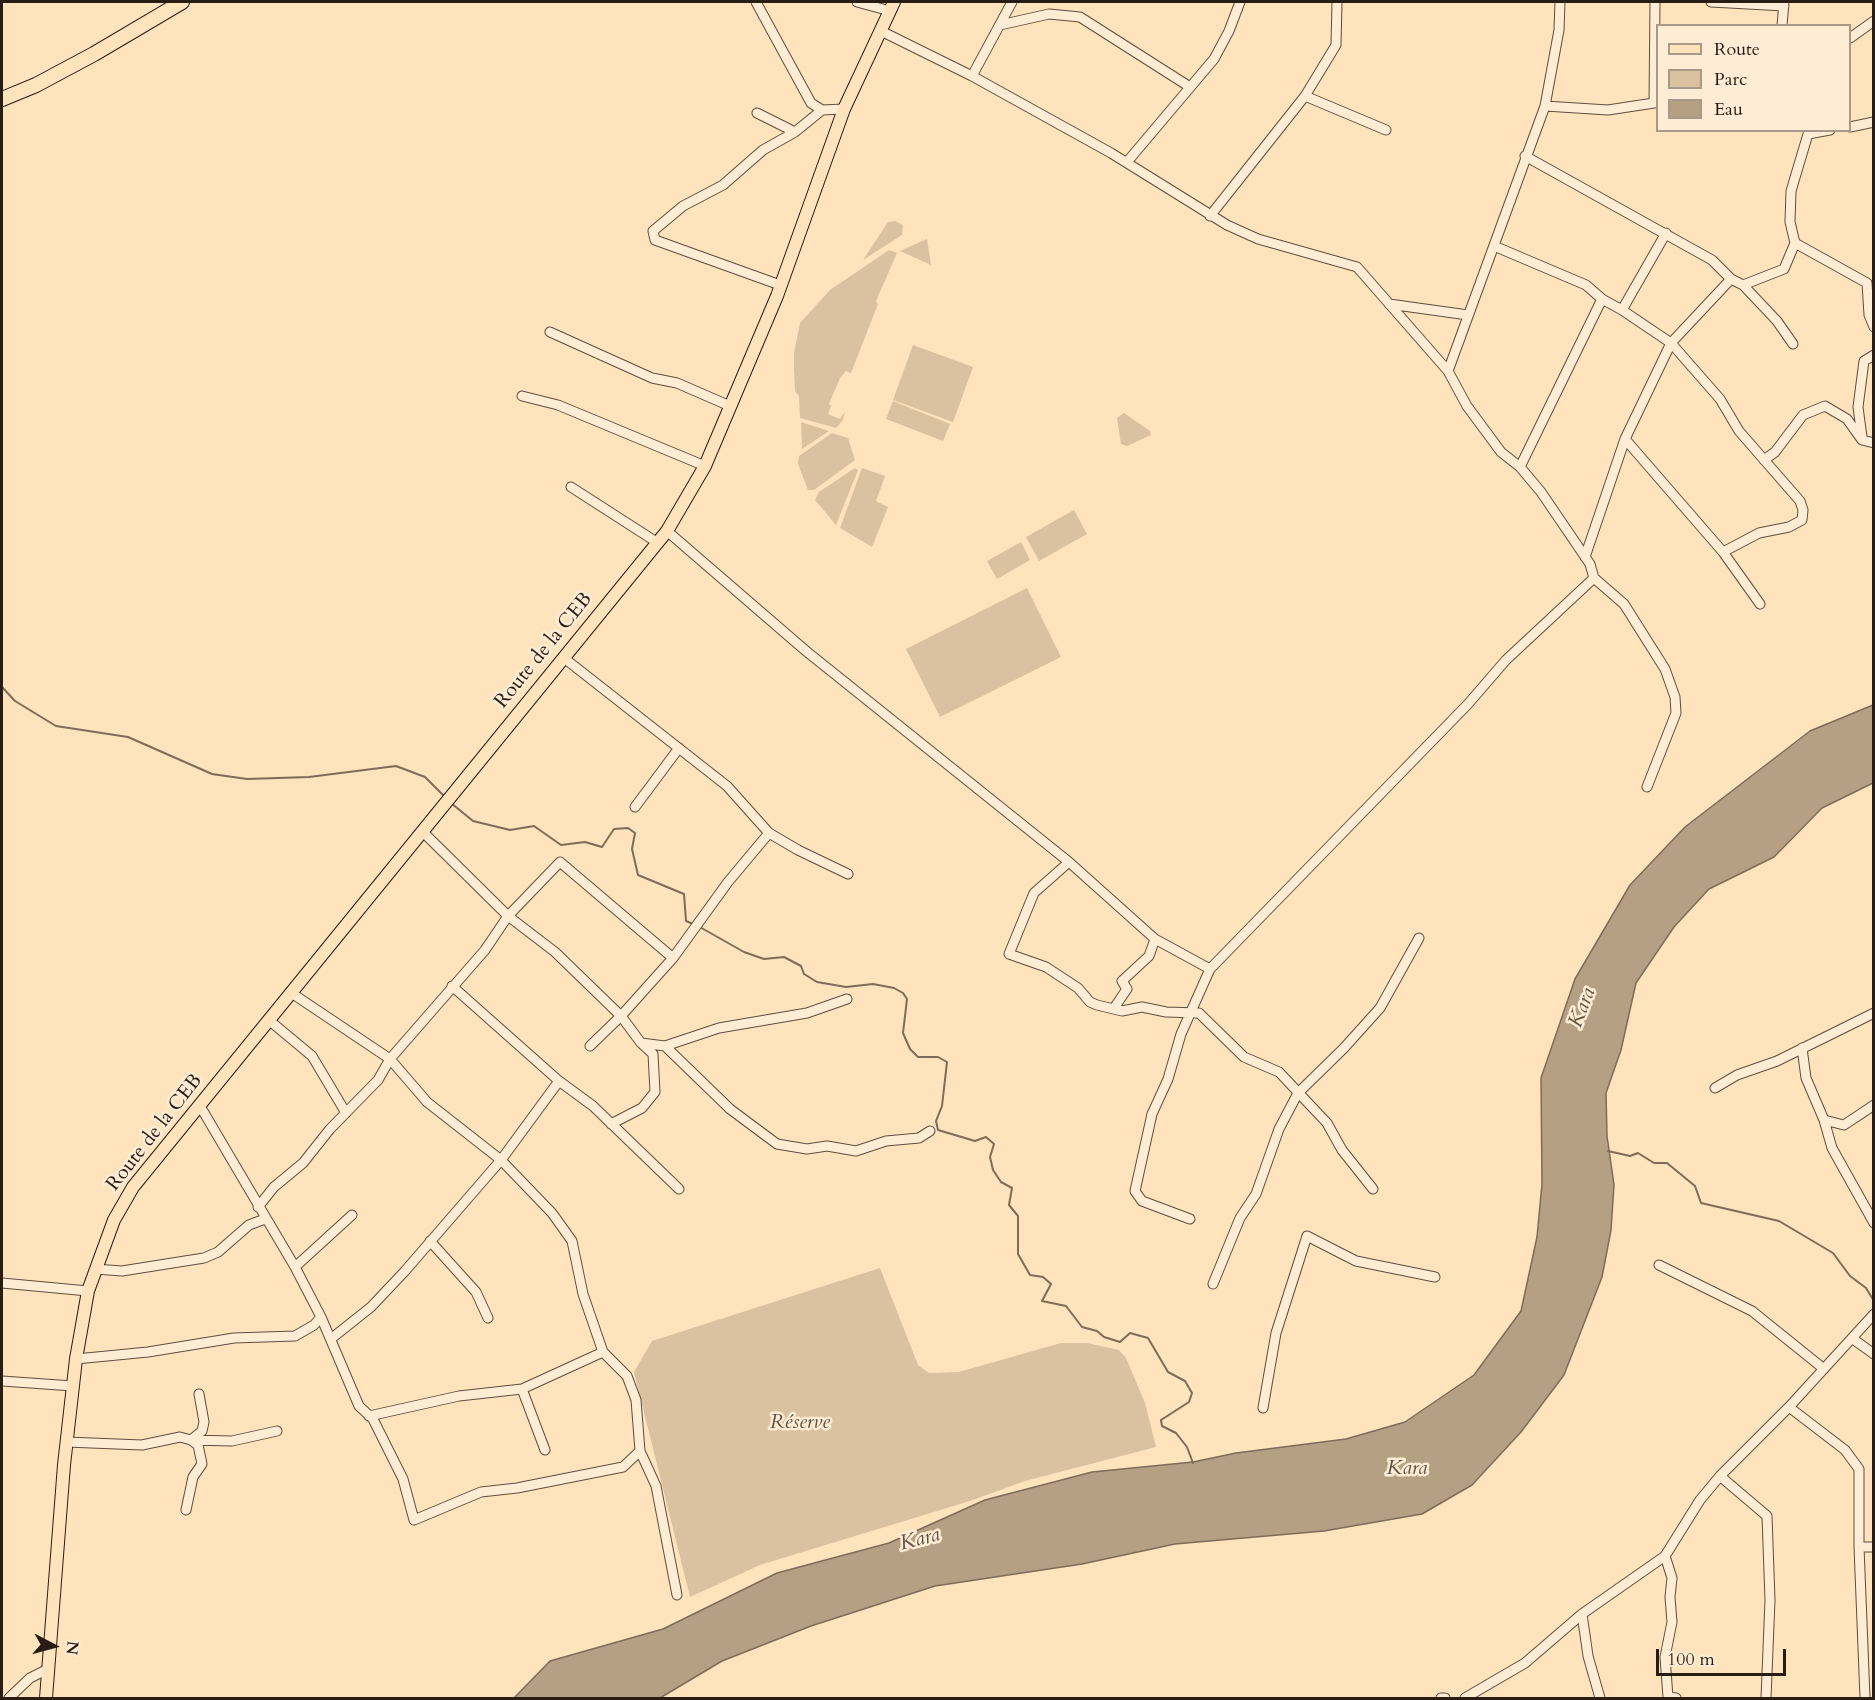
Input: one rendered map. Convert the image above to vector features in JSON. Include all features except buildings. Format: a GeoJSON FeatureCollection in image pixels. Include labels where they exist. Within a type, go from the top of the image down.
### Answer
{"type":"FeatureCollection","features":[{"type":"Feature","properties":{"kind":"highway"},"geometry":{"type":"LineString","coordinates":[[2,99],[36,85],[94,54],[182,2]]}},
{"type":"Feature","properties":{"kind":"main road","name":"Route de la CEB"},"geometry":{"type":"LineString","coordinates":[[46,1698],[66,1442],[76,1359],[94,1269],[114,1220],[133,1187],[293,994],[667,531],[705,466],[780,285],[844,109],[892,6]]}},
{"type":"Feature","properties":{"kind":"street"},"geometry":{"type":"LineString","coordinates":[[756,2],[811,104],[822,111]]}},
{"type":"Feature","properties":{"kind":"street"},"geometry":{"type":"LineString","coordinates":[[857,2],[892,6]]}},
{"type":"Feature","properties":{"kind":"street"},"geometry":{"type":"LineString","coordinates":[[972,76],[1012,2]]}},
{"type":"Feature","properties":{"kind":"street"},"geometry":{"type":"LineString","coordinates":[[1127,162],[1221,47],[1240,2]]}},
{"type":"Feature","properties":{"kind":"street"},"geometry":{"type":"LineString","coordinates":[[1210,216],[1305,96],[1336,45],[1337,2]]}},
{"type":"Feature","properties":{"kind":"street"},"geometry":{"type":"LineString","coordinates":[[1448,371],[1542,113],[1559,30],[1560,2]]}},
{"type":"Feature","properties":{"kind":"street"},"geometry":{"type":"LineString","coordinates":[[1542,113],[1608,110],[1654,103],[1655,2]]}},
{"type":"Feature","properties":{"kind":"street"},"geometry":{"type":"LineString","coordinates":[[1712,2],[1784,4],[1782,24]]}},
{"type":"Feature","properties":{"kind":"street"},"geometry":{"type":"LineString","coordinates":[[1000,25],[1049,14],[1080,17],[1190,87]]}},
{"type":"Feature","properties":{"kind":"street"},"geometry":{"type":"LineString","coordinates":[[1851,37],[1874,21]]}},
{"type":"Feature","properties":{"kind":"street"},"geometry":{"type":"LineString","coordinates":[[881,31],[972,76],[1127,162],[1210,216],[1258,239],[1357,267],[1448,371],[1467,406],[1501,452],[1520,467],[1541,492],[1585,557],[1594,578],[1624,604],[1665,669],[1675,697],[1676,713],[1647,787]]}},
{"type":"Feature","properties":{"kind":"street"},"geometry":{"type":"LineString","coordinates":[[1305,96],[1386,130]]}},
{"type":"Feature","properties":{"kind":"street"},"geometry":{"type":"LineString","coordinates":[[780,285],[655,240],[653,231],[683,206],[723,185],[763,150],[795,132],[822,111],[844,109]]}},
{"type":"Feature","properties":{"kind":"street"},"geometry":{"type":"LineString","coordinates":[[757,112],[795,132]]}},
{"type":"Feature","properties":{"kind":"street"},"geometry":{"type":"LineString","coordinates":[[1851,127],[1874,122]]}},
{"type":"Feature","properties":{"kind":"street"},"geometry":{"type":"LineString","coordinates":[[1743,285],[1784,269],[1795,243],[1790,222],[1791,191],[1808,135],[1818,132]]}},
{"type":"Feature","properties":{"kind":"street"},"geometry":{"type":"LineString","coordinates":[[1525,156],[1712,260],[1731,279],[1743,285],[1777,321],[1793,344]]}},
{"type":"Feature","properties":{"kind":"street"},"geometry":{"type":"LineString","coordinates":[[1623,310],[1666,233]]}},
{"type":"Feature","properties":{"kind":"street"},"geometry":{"type":"LineString","coordinates":[[1795,243],[1867,283],[1869,315],[1874,327]]}},
{"type":"Feature","properties":{"kind":"street"},"geometry":{"type":"LineString","coordinates":[[1494,246],[1586,285],[1602,299],[1623,310],[1671,344],[1720,399],[1739,430],[1800,501],[1803,510],[1802,520],[1789,527],[1759,533],[1723,552]]}},
{"type":"Feature","properties":{"kind":"street"},"geometry":{"type":"LineString","coordinates":[[1585,557],[1625,439],[1671,344],[1731,279]]}},
{"type":"Feature","properties":{"kind":"street"},"geometry":{"type":"LineString","coordinates":[[1520,467],[1602,299]]}},
{"type":"Feature","properties":{"kind":"street"},"geometry":{"type":"LineString","coordinates":[[1389,304],[1468,315]]}},
{"type":"Feature","properties":{"kind":"street"},"geometry":{"type":"LineString","coordinates":[[550,332],[652,378],[676,383],[730,406]]}},
{"type":"Feature","properties":{"kind":"street"},"geometry":{"type":"LineString","coordinates":[[1862,440],[1857,407],[1864,361],[1874,355]]}},
{"type":"Feature","properties":{"kind":"street"},"geometry":{"type":"LineString","coordinates":[[522,396],[558,405],[705,466]]}},
{"type":"Feature","properties":{"kind":"street"},"geometry":{"type":"LineString","coordinates":[[1764,460],[1775,452],[1803,415],[1825,406],[1847,419],[1862,440],[1874,443]]}},
{"type":"Feature","properties":{"kind":"street"},"geometry":{"type":"LineString","coordinates":[[1625,439],[1723,552],[1760,604]]}},
{"type":"Feature","properties":{"kind":"street"},"geometry":{"type":"LineString","coordinates":[[572,487],[658,543]]}},
{"type":"Feature","properties":{"kind":"street"},"geometry":{"type":"LineString","coordinates":[[667,531],[806,651],[1069,862],[1155,939],[1210,969]]}},
{"type":"Feature","properties":{"kind":"street"},"geometry":{"type":"LineString","coordinates":[[1190,1219],[1142,1201],[1135,1191],[1152,1114],[1168,1079],[1180,1034],[1210,969],[1468,704],[1506,660],[1594,578]]}},
{"type":"Feature","properties":{"kind":"street"},"geometry":{"type":"LineString","coordinates":[[564,658],[727,786],[768,833],[848,874]]}},
{"type":"Feature","properties":{"kind":"street"},"geometry":{"type":"LineString","coordinates":[[635,807],[679,748]]}},
{"type":"Feature","properties":{"kind":"street"},"geometry":{"type":"LineString","coordinates":[[423,832],[508,916],[555,952],[621,1016],[632,1035],[652,1054],[656,1092],[642,1108],[611,1124]]}},
{"type":"Feature","properties":{"kind":"street"},"geometry":{"type":"LineString","coordinates":[[590,1046],[621,1016],[673,958],[728,882],[768,833]]}},
{"type":"Feature","properties":{"kind":"street"},"geometry":{"type":"LineString","coordinates":[[258,1207],[274,1187],[303,1163],[330,1129],[378,1080],[390,1059],[485,950],[508,916],[560,862],[673,958]]}},
{"type":"Feature","properties":{"kind":"street"},"geometry":{"type":"LineString","coordinates":[[1069,862],[1034,893],[1009,954],[1046,967],[1078,988],[1090,1002],[1122,1011],[1142,1007],[1166,1012],[1199,1013],[1244,1057],[1279,1072],[1327,1123],[1342,1150],[1373,1189]]}},
{"type":"Feature","properties":{"kind":"street"},"geometry":{"type":"LineString","coordinates":[[1213,1284],[1240,1218],[1257,1194],[1279,1129],[1298,1093],[1344,1048],[1380,1008],[1419,938]]}},
{"type":"Feature","properties":{"kind":"street"},"geometry":{"type":"LineString","coordinates":[[1114,1008],[1127,989],[1122,981],[1149,956],[1155,939]]}},
{"type":"Feature","properties":{"kind":"street"},"geometry":{"type":"LineString","coordinates":[[453,986],[559,1081],[593,1106],[679,1189]]}},
{"type":"Feature","properties":{"kind":"street"},"geometry":{"type":"LineString","coordinates":[[293,994],[390,1059],[426,1102],[501,1160],[552,1213],[572,1241],[583,1294],[603,1352],[627,1376],[636,1400],[640,1451],[656,1486],[677,1595]]}},
{"type":"Feature","properties":{"kind":"street"},"geometry":{"type":"LineString","coordinates":[[641,1043],[665,1046],[719,1028],[807,1013],[846,999]]}},
{"type":"Feature","properties":{"kind":"street"},"geometry":{"type":"LineString","coordinates":[[1716,1088],[1737,1075],[1777,1061],[1874,1012]]}},
{"type":"Feature","properties":{"kind":"street"},"geometry":{"type":"LineString","coordinates":[[270,1021],[312,1056],[346,1113]]}},
{"type":"Feature","properties":{"kind":"street"},"geometry":{"type":"LineString","coordinates":[[665,1046],[730,1109],[777,1144],[807,1149],[827,1146],[856,1151],[886,1141],[919,1138],[930,1131]]}},
{"type":"Feature","properties":{"kind":"street"},"geometry":{"type":"LineString","coordinates":[[1802,1048],[1806,1078],[1824,1120],[1832,1148],[1874,1223]]}},
{"type":"Feature","properties":{"kind":"street"},"geometry":{"type":"LineString","coordinates":[[332,1338],[371,1307],[430,1241],[501,1160],[559,1081]]}},
{"type":"Feature","properties":{"kind":"street"},"geometry":{"type":"LineString","coordinates":[[1824,1120],[1844,1125],[1874,1105]]}},
{"type":"Feature","properties":{"kind":"street"},"geometry":{"type":"LineString","coordinates":[[200,1106],[265,1220],[295,1267],[332,1338],[359,1406],[369,1416],[403,1479],[414,1520],[481,1492],[517,1488],[623,1467],[640,1451]]}},
{"type":"Feature","properties":{"kind":"street"},"geometry":{"type":"LineString","coordinates":[[295,1267],[352,1215]]}},
{"type":"Feature","properties":{"kind":"street"},"geometry":{"type":"LineString","coordinates":[[94,1269],[122,1271],[204,1258],[218,1252],[249,1225],[265,1220]]}},
{"type":"Feature","properties":{"kind":"street"},"geometry":{"type":"LineString","coordinates":[[1263,1408],[1276,1333],[1306,1236],[1356,1261],[1435,1276]]}},
{"type":"Feature","properties":{"kind":"street"},"geometry":{"type":"LineString","coordinates":[[430,1241],[476,1292],[488,1318]]}},
{"type":"Feature","properties":{"kind":"street"},"geometry":{"type":"LineString","coordinates":[[1659,1265],[1752,1311],[1824,1369]]}},
{"type":"Feature","properties":{"kind":"street"},"geometry":{"type":"LineString","coordinates":[[2,1283],[88,1291]]}},
{"type":"Feature","properties":{"kind":"street"},"geometry":{"type":"LineString","coordinates":[[1465,1698],[1525,1663],[1582,1614],[1665,1556],[1700,1500],[1720,1476],[1789,1407],[1874,1314]]}},
{"type":"Feature","properties":{"kind":"street"},"geometry":{"type":"LineString","coordinates":[[76,1359],[148,1352],[234,1338],[295,1336],[314,1325],[321,1317]]}},
{"type":"Feature","properties":{"kind":"street"},"geometry":{"type":"LineString","coordinates":[[1853,1339],[1874,1354]]}},
{"type":"Feature","properties":{"kind":"street"},"geometry":{"type":"LineString","coordinates":[[369,1416],[459,1396],[522,1389],[603,1352]]}},
{"type":"Feature","properties":{"kind":"street"},"geometry":{"type":"LineString","coordinates":[[2,1381],[73,1386]]}},
{"type":"Feature","properties":{"kind":"street"},"geometry":{"type":"LineString","coordinates":[[522,1389],[545,1450]]}},
{"type":"Feature","properties":{"kind":"street"},"geometry":{"type":"LineString","coordinates":[[191,1440],[202,1431],[204,1422],[199,1394]]}},
{"type":"Feature","properties":{"kind":"street"},"geometry":{"type":"LineString","coordinates":[[1789,1407],[1845,1450],[1859,1469],[1859,1547],[1865,1698]]}},
{"type":"Feature","properties":{"kind":"street"},"geometry":{"type":"LineString","coordinates":[[66,1442],[142,1445],[180,1437],[191,1440],[232,1441],[277,1431]]}},
{"type":"Feature","properties":{"kind":"street"},"geometry":{"type":"LineString","coordinates":[[186,1510],[193,1477],[202,1464],[198,1445],[191,1440]]}},
{"type":"Feature","properties":{"kind":"street"},"geometry":{"type":"LineString","coordinates":[[1720,1476],[1767,1516],[1770,1600],[1766,1698]]}},
{"type":"Feature","properties":{"kind":"street"},"geometry":{"type":"LineString","coordinates":[[1859,1547],[1874,1547]]}},
{"type":"Feature","properties":{"kind":"street"},"geometry":{"type":"LineString","coordinates":[[1665,1556],[1672,1578],[1670,1597],[1672,1622],[1665,1657],[1668,1697],[1676,1698]]}},
{"type":"Feature","properties":{"kind":"street"},"geometry":{"type":"LineString","coordinates":[[1582,1614],[1588,1656],[1600,1698]]}},
{"type":"Feature","properties":{"kind":"street"},"geometry":{"type":"LineString","coordinates":[[9,1698],[30,1678],[48,1669]]}},
{"type":"Feature","properties":{"kind":"green space"},"geometry":{"type":"Polygon","coordinates":[[[895,221],[903,225],[902,235],[863,260],[888,222],[895,221]]]}},
{"type":"Feature","properties":{"kind":"green space"},"geometry":{"type":"Polygon","coordinates":[[[927,239],[931,265],[900,251],[927,239]]]}},
{"type":"Feature","properties":{"kind":"green space"},"geometry":{"type":"Polygon","coordinates":[[[889,250],[897,253],[876,301],[878,304],[851,373],[846,371],[840,378],[829,404],[831,406],[828,414],[840,419],[845,411],[843,420],[836,428],[800,418],[799,396],[795,391],[794,353],[800,323],[830,290],[889,250]]]}},
{"type":"Feature","properties":{"kind":"green space"},"geometry":{"type":"Polygon","coordinates":[[[913,345],[973,367],[953,422],[893,400],[913,345]]]}},
{"type":"Feature","properties":{"kind":"green space"},"geometry":{"type":"Polygon","coordinates":[[[893,401],[950,424],[943,441],[886,419],[893,401]]]}},
{"type":"Feature","properties":{"kind":"green space"},"geometry":{"type":"Polygon","coordinates":[[[1124,413],[1150,431],[1151,435],[1127,446],[1121,444],[1117,418],[1124,413]]]}},
{"type":"Feature","properties":{"kind":"green space"},"geometry":{"type":"Polygon","coordinates":[[[801,422],[829,431],[802,449],[801,422]]]}},
{"type":"Feature","properties":{"kind":"green space"},"geometry":{"type":"Polygon","coordinates":[[[832,433],[848,438],[855,460],[814,490],[808,490],[798,464],[799,456],[832,433]]]}},
{"type":"Feature","properties":{"kind":"green space"},"geometry":{"type":"Polygon","coordinates":[[[855,468],[858,470],[836,525],[815,500],[819,492],[855,468]]]}},
{"type":"Feature","properties":{"kind":"green space"},"geometry":{"type":"Polygon","coordinates":[[[862,468],[885,476],[876,501],[888,507],[872,547],[840,528],[862,468]]]}},
{"type":"Feature","properties":{"kind":"green space"},"geometry":{"type":"Polygon","coordinates":[[[1074,510],[1087,534],[1039,561],[1026,537],[1074,510]]]}},
{"type":"Feature","properties":{"kind":"green space"},"geometry":{"type":"Polygon","coordinates":[[[1021,542],[1030,560],[997,579],[987,561],[1021,542]]]}},
{"type":"Feature","properties":{"kind":"green space"},"geometry":{"type":"Polygon","coordinates":[[[1027,588],[1061,657],[940,717],[906,649],[1027,588]]]}},
{"type":"Feature","properties":{"kind":"green space","name":"Réserve"},"geometry":{"type":"Polygon","coordinates":[[[880,1268],[918,1365],[929,1373],[959,1372],[1061,1343],[1087,1343],[1119,1350],[1126,1358],[1145,1403],[1156,1447],[1025,1481],[970,1501],[760,1565],[690,1597],[634,1372],[652,1341],[880,1268]]]}},
{"type":"Feature","properties":{"kind":"water","name":"Kara"},"geometry":{"type":"Polygon","coordinates":[[[1873,705],[1873,783],[1822,808],[1774,857],[1709,889],[1674,927],[1636,983],[1621,1050],[1606,1093],[1607,1136],[1614,1185],[1611,1230],[1602,1277],[1564,1375],[1521,1432],[1472,1485],[1422,1514],[1324,1531],[1175,1544],[1082,1564],[935,1586],[811,1626],[722,1661],[660,1698],[514,1698],[550,1661],[663,1629],[777,1573],[889,1543],[985,1500],[1092,1472],[1193,1462],[1236,1453],[1346,1439],[1405,1422],[1474,1375],[1521,1311],[1537,1237],[1542,1184],[1541,1078],[1575,979],[1630,885],[1685,827],[1810,731],[1873,705]]]}},
{"type":"Feature","properties":{"kind":"waterway"},"geometry":{"type":"LineString","coordinates":[[2,687],[15,701],[56,726],[128,737],[212,774],[247,779],[309,777],[396,766],[425,777],[445,797]]}},
{"type":"Feature","properties":{"kind":"waterway"},"geometry":{"type":"LineString","coordinates":[[451,803],[473,821],[510,830],[534,826],[561,845],[585,842],[602,847],[614,829],[628,828],[635,833],[632,849],[638,875],[684,894],[686,921],[693,924]]}},
{"type":"Feature","properties":{"kind":"waterway"},"geometry":{"type":"LineString","coordinates":[[698,926],[744,952],[764,959],[784,957],[801,966],[804,974],[817,982],[846,987],[873,984],[894,988],[903,993],[907,999],[903,1033],[910,1049],[918,1057],[938,1057],[947,1062],[942,1106],[936,1121],[938,1130],[975,1141],[986,1137],[994,1144],[990,1157],[993,1170],[1001,1182],[1012,1188],[1009,1205],[1018,1216],[1018,1254],[1030,1275],[1043,1277],[1051,1284],[1042,1301],[1066,1306],[1082,1327],[1097,1331],[1104,1337],[1120,1342],[1130,1333],[1148,1338],[1168,1372],[1185,1381],[1192,1393],[1189,1402],[1161,1420],[1162,1426],[1176,1433],[1187,1447],[1193,1463]]}},
{"type":"Feature","properties":{"kind":"waterway"},"geometry":{"type":"LineString","coordinates":[[1608,1151],[1630,1156],[1638,1153],[1654,1163],[1667,1163],[1695,1186],[1701,1203],[1779,1221],[1833,1253],[1850,1276],[1866,1288],[1874,1301]]}}]}
